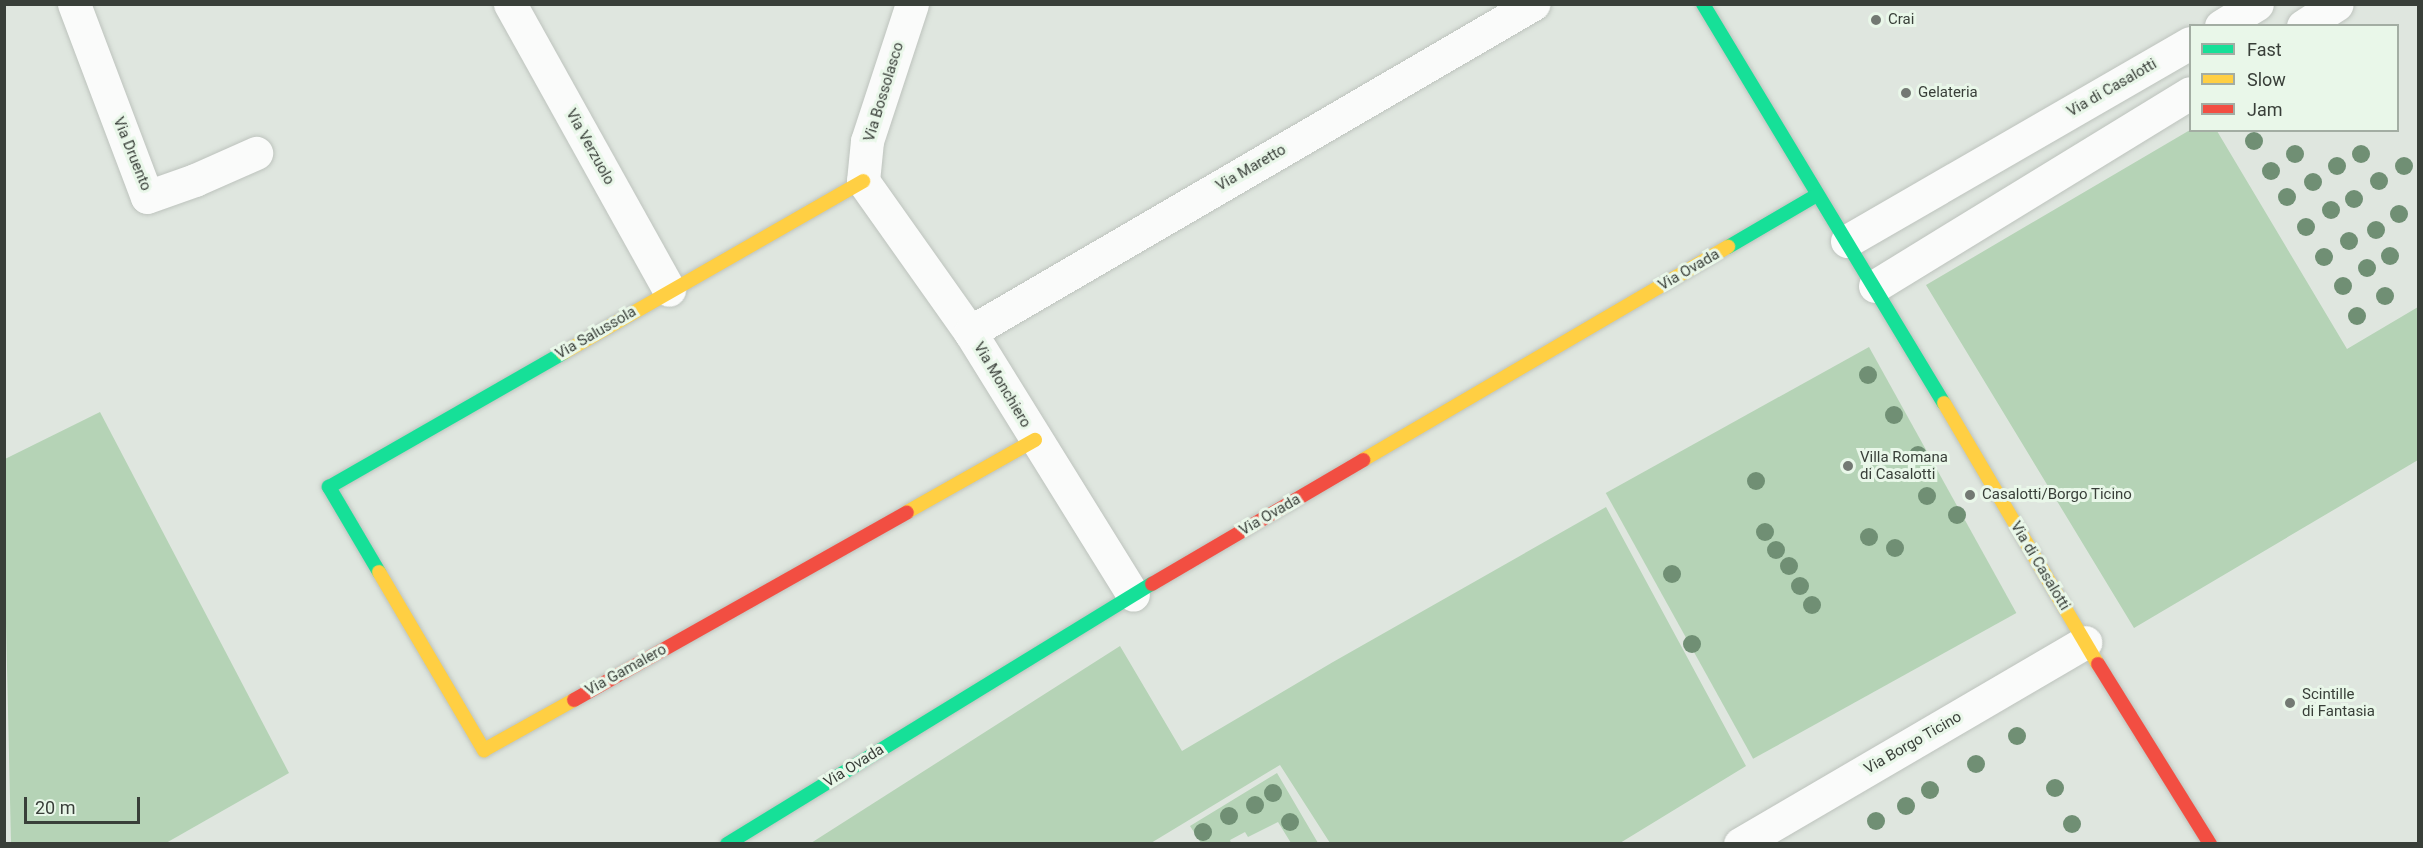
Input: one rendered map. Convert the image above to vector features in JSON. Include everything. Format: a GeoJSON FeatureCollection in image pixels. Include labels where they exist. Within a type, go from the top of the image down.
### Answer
{"type":"FeatureCollection","features":[{"type":"Feature","properties":{"kind":"street","name":"Via Druento"},"geometry":{"type":"LineString","coordinates":[[74,4],[147,197],[195,180],[256,153]]}},
{"type":"Feature","properties":{"kind":"street","name":"Via Verzuolo"},"geometry":{"type":"LineString","coordinates":[[510,4],[669,290]]}},
{"type":"Feature","properties":{"kind":"street","name":"Via Bossolasco"},"geometry":{"type":"LineString","coordinates":[[863,181],[867,141],[912,4]]}},
{"type":"Feature","properties":{"kind":"street","name":"Via Maretto"},"geometry":{"type":"LineString","coordinates":[[970,332],[1533,4]]}},
{"type":"Feature","properties":{"kind":"street","name":"Via di Casalotti"},"geometry":{"type":"LineString","coordinates":[[1703,4],[1817,195],[1875,286],[2085,642],[2210,843]]}},
{"type":"Feature","properties":{"kind":"street"},"geometry":{"type":"LineString","coordinates":[[2224,24],[2257,4]]}},
{"type":"Feature","properties":{"kind":"street"},"geometry":{"type":"LineString","coordinates":[[2306,24],[2337,4]]}},
{"type":"Feature","properties":{"kind":"street","name":"Via di Casalotti"},"geometry":{"type":"LineString","coordinates":[[1847,241],[2189,44]]}},
{"type":"Feature","properties":{"kind":"street"},"geometry":{"type":"LineString","coordinates":[[1875,286],[2189,94]]}},
{"type":"Feature","properties":{"kind":"street","name":"Via Salussola"},"geometry":{"type":"LineString","coordinates":[[329,487],[669,290],[863,181]]}},
{"type":"Feature","properties":{"kind":"street","name":"Via Monchiero"},"geometry":{"type":"LineString","coordinates":[[863,181],[970,332],[1132,595]]}},
{"type":"Feature","properties":{"kind":"street","name":"Via Ovada"},"geometry":{"type":"LineString","coordinates":[[727,843],[1132,595],[1817,195]]}},
{"type":"Feature","properties":{"kind":"street","name":"Via Gamalero"},"geometry":{"type":"LineString","coordinates":[[329,487],[484,750],[1035,440]]}},
{"type":"Feature","properties":{"kind":"street","name":"Via Borgo Ticino"},"geometry":{"type":"LineString","coordinates":[[1740,843],[2085,642]]}},
{"type":"Feature","properties":{"kind":"green space"},"geometry":{"type":"Polygon","coordinates":[[[2189,131],[2218,132],[2347,349],[2418,307],[2418,460],[2134,628],[1926,285],[2189,131]]]}},
{"type":"Feature","properties":{"kind":"green space"},"geometry":{"type":"Polygon","coordinates":[[[1869,347],[2016,613],[1753,759],[1606,493],[1869,347]]]}},
{"type":"Feature","properties":{"kind":"green space"},"geometry":{"type":"Polygon","coordinates":[[[100,412],[289,773],[166,843],[11,843],[5,579],[5,459],[100,412]]]}},
{"type":"Feature","properties":{"kind":"green space"},"geometry":{"type":"Polygon","coordinates":[[[1606,507],[1746,766],[1620,843],[1330,843],[1280,765],[1151,843],[811,843],[1120,646],[1182,751],[1333,662],[1606,507]]]}},
{"type":"Feature","properties":{"kind":"green space"},"geometry":{"type":"Polygon","coordinates":[[[1277,773],[1318,843],[1291,843],[1278,822],[1248,837],[1245,832],[1230,840],[1231,843],[1201,843],[1190,826],[1277,773]]]}},
{"type":"Feature","properties":{"kind":"traffic: fast"},"geometry":{"type":"LineString","coordinates":[[1703,4],[1944,403]]}},
{"type":"Feature","properties":{"kind":"traffic: fast"},"geometry":{"type":"LineString","coordinates":[[1728,247],[1817,195]]}},
{"type":"Feature","properties":{"kind":"traffic: fast"},"geometry":{"type":"LineString","coordinates":[[379,572],[329,487],[563,353]]}},
{"type":"Feature","properties":{"kind":"traffic: fast"},"geometry":{"type":"LineString","coordinates":[[727,844],[1152,584]]}},
{"type":"Feature","properties":{"kind":"traffic: slow"},"geometry":{"type":"LineString","coordinates":[[563,353],[863,181]]}},
{"type":"Feature","properties":{"kind":"traffic: slow"},"geometry":{"type":"LineString","coordinates":[[1363,460],[1728,247]]}},
{"type":"Feature","properties":{"kind":"traffic: slow"},"geometry":{"type":"LineString","coordinates":[[1944,403],[2098,664]]}},
{"type":"Feature","properties":{"kind":"traffic: slow"},"geometry":{"type":"LineString","coordinates":[[907,512],[1035,440]]}},
{"type":"Feature","properties":{"kind":"traffic: slow"},"geometry":{"type":"LineString","coordinates":[[379,572],[484,750],[574,700]]}},
{"type":"Feature","properties":{"kind":"traffic: jam"},"geometry":{"type":"LineString","coordinates":[[1152,584],[1363,460]]}},
{"type":"Feature","properties":{"kind":"traffic: jam"},"geometry":{"type":"LineString","coordinates":[[574,700],[907,512]]}},
{"type":"Feature","properties":{"kind":"traffic: jam"},"geometry":{"type":"LineString","coordinates":[[2098,664],[2210,844]]}},
{"type":"Feature","properties":{"kind":"place","name":"Crai"},"geometry":{"type":"Point","coordinates":[1876,20]}},
{"type":"Feature","properties":{"kind":"place","name":"Gelateria"},"geometry":{"type":"Point","coordinates":[1906,93]}},
{"type":"Feature","properties":{"kind":"place","name":"Villa Romana di Casalotti"},"geometry":{"type":"Point","coordinates":[1848,466]}},
{"type":"Feature","properties":{"kind":"place","name":"Casalotti/Borgo Ticino"},"geometry":{"type":"Point","coordinates":[1970,495]}},
{"type":"Feature","properties":{"kind":"place","name":"Scintille di Fantasia"},"geometry":{"type":"Point","coordinates":[2290,703]}}]}
